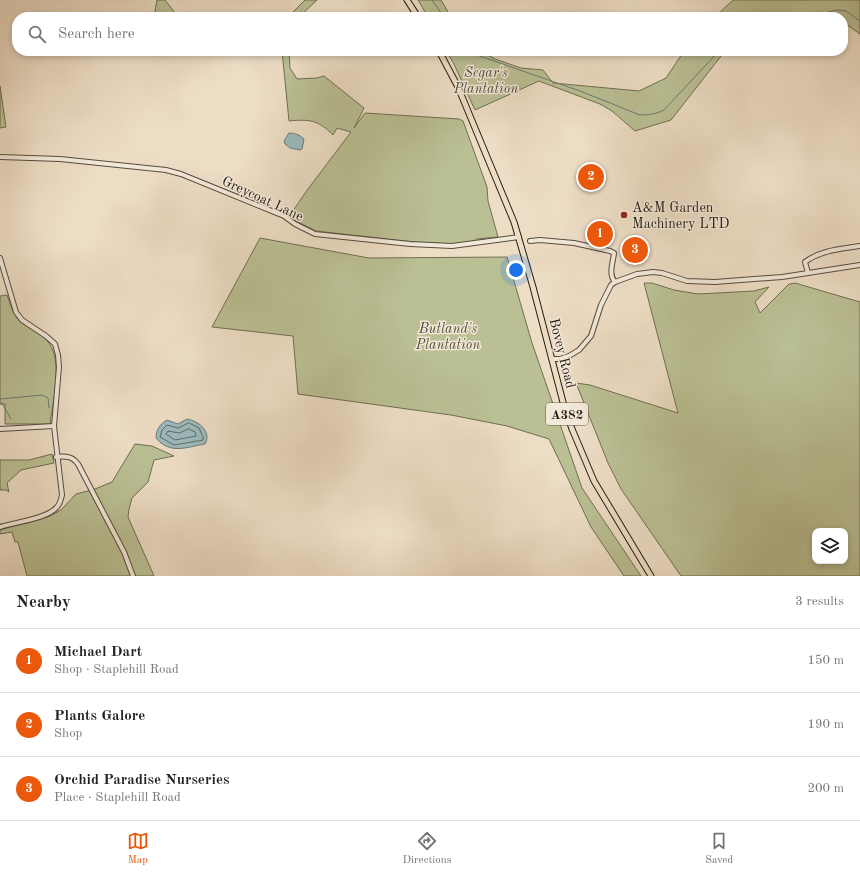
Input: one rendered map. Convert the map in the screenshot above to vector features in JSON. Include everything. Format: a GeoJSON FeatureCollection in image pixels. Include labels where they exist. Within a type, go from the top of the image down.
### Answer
{"type":"FeatureCollection","features":[{"type":"Feature","properties":{"kind":"main road"},"geometry":{"type":"LineString","coordinates":[[407,0],[415,12]]}},
{"type":"Feature","properties":{"kind":"main road","name":"A382"},"geometry":{"type":"LineString","coordinates":[[442,56],[458,87],[519,237]]}},
{"type":"Feature","properties":{"kind":"main road","name":"Bovey Road"},"geometry":{"type":"LineString","coordinates":[[519,237],[564,406],[594,481],[651,576]]}},
{"type":"Feature","properties":{"kind":"street","name":"Greycoat Lane"},"geometry":{"type":"LineString","coordinates":[[0,157],[60,159],[154,168],[174,172],[200,181],[284,216],[295,224],[315,234],[410,244],[452,246],[519,237]]}},
{"type":"Feature","properties":{"kind":"street"},"geometry":{"type":"LineString","coordinates":[[530,241],[540,240],[574,243],[610,251],[614,253],[612,278],[615,282]]}},
{"type":"Feature","properties":{"kind":"street"},"geometry":{"type":"LineString","coordinates":[[808,273],[805,262],[811,257],[822,252],[860,246]]}},
{"type":"Feature","properties":{"kind":"street"},"geometry":{"type":"LineString","coordinates":[[0,258],[16,312],[22,320],[55,344],[58,355],[59,367],[54,426],[56,457],[62,495],[57,507],[44,515],[0,527]]}},
{"type":"Feature","properties":{"kind":"street"},"geometry":{"type":"LineString","coordinates":[[552,360],[569,356],[579,350],[591,336],[601,305],[611,285],[615,282],[637,274],[662,273],[688,281],[715,282],[782,277],[860,264]]}},
{"type":"Feature","properties":{"kind":"street"},"geometry":{"type":"LineString","coordinates":[[0,429],[54,426]]}},
{"type":"Feature","properties":{"kind":"street"},"geometry":{"type":"LineString","coordinates":[[56,457],[71,457],[78,464],[124,552],[133,576]]}},
{"type":"Feature","properties":{"kind":"green space"},"geometry":{"type":"Polygon","coordinates":[[[157,0],[165,0],[174,12],[155,12],[157,0]]]}},
{"type":"Feature","properties":{"kind":"green space"},"geometry":{"type":"Polygon","coordinates":[[[305,0],[317,0],[304,12],[293,12],[305,0]]]}},
{"type":"Feature","properties":{"kind":"green space"},"geometry":{"type":"Polygon","coordinates":[[[418,0],[441,0],[448,12],[425,12],[418,0]]]}},
{"type":"Feature","properties":{"kind":"green space"},"geometry":{"type":"Polygon","coordinates":[[[733,0],[860,0],[860,34],[848,26],[848,12],[720,12],[733,0]]]}},
{"type":"Feature","properties":{"kind":"green space"},"geometry":{"type":"Polygon","coordinates":[[[282,56],[289,56],[290,68],[297,79],[317,78],[324,76],[364,108],[354,128],[365,113],[459,119],[463,121],[487,187],[488,201],[498,237],[477,239],[473,242],[432,244],[316,231],[292,219],[290,215],[351,132],[337,128],[333,135],[318,123],[303,120],[289,121],[282,56]]]}},
{"type":"Feature","properties":{"kind":"green space","name":"Segar's Plantation"},"geometry":{"type":"Polygon","coordinates":[[[449,56],[489,56],[521,68],[543,70],[553,83],[639,91],[666,78],[681,56],[721,56],[671,120],[635,131],[612,111],[600,104],[539,81],[475,110],[449,56]]]}},
{"type":"Feature","properties":{"kind":"green space"},"geometry":{"type":"Polygon","coordinates":[[[0,86],[6,127],[0,128],[0,86]]]}},
{"type":"Feature","properties":{"kind":"green space","name":"Butland's Plantation"},"geometry":{"type":"Polygon","coordinates":[[[260,238],[369,258],[507,257],[532,343],[582,488],[641,576],[624,576],[591,527],[549,439],[507,426],[451,415],[298,394],[293,336],[212,327],[260,238]]]}},
{"type":"Feature","properties":{"kind":"green space"},"geometry":{"type":"Polygon","coordinates":[[[644,283],[652,283],[674,290],[698,294],[754,291],[769,287],[755,302],[760,313],[789,284],[795,283],[860,302],[860,576],[681,576],[621,489],[608,463],[576,383],[590,385],[678,413],[644,283]]]}},
{"type":"Feature","properties":{"kind":"green space"},"geometry":{"type":"Polygon","coordinates":[[[7,295],[17,318],[23,324],[42,335],[54,354],[56,377],[50,424],[5,424],[5,404],[0,403],[0,296],[7,295]]]}},
{"type":"Feature","properties":{"kind":"green space"},"geometry":{"type":"Polygon","coordinates":[[[135,444],[152,446],[174,456],[154,460],[148,482],[132,498],[129,509],[128,517],[154,576],[27,576],[18,542],[15,542],[12,532],[0,534],[0,530],[50,516],[61,510],[76,494],[95,489],[112,482],[135,444]]]}},
{"type":"Feature","properties":{"kind":"green space"},"geometry":{"type":"Polygon","coordinates":[[[52,454],[54,463],[21,470],[7,483],[9,492],[6,490],[0,490],[0,460],[29,460],[52,454]]]}},
{"type":"Feature","properties":{"kind":"water"},"geometry":{"type":"Polygon","coordinates":[[[289,133],[297,134],[304,139],[302,149],[290,148],[285,144],[284,141],[289,133]]]}},
{"type":"Feature","properties":{"kind":"water"},"geometry":{"type":"Polygon","coordinates":[[[187,419],[196,422],[206,431],[207,440],[205,444],[185,448],[173,448],[167,447],[156,438],[157,432],[162,423],[167,420],[178,424],[187,419]]]}},
{"type":"Feature","properties":{"kind":"waterway"},"geometry":{"type":"LineString","coordinates":[[432,0],[440,12]]}},
{"type":"Feature","properties":{"kind":"waterway"},"geometry":{"type":"LineString","coordinates":[[829,12],[837,10],[847,12]]}},
{"type":"Feature","properties":{"kind":"waterway"},"geometry":{"type":"LineString","coordinates":[[848,12],[860,21]]}},
{"type":"Feature","properties":{"kind":"waterway"},"geometry":{"type":"LineString","coordinates":[[480,56],[580,91],[640,115],[652,114],[664,110],[714,56]]}},
{"type":"Feature","properties":{"kind":"waterway"},"geometry":{"type":"LineString","coordinates":[[0,399],[42,395],[48,398],[49,408]]}},
{"type":"Feature","properties":{"kind":"waterway"},"geometry":{"type":"LineString","coordinates":[[0,404],[3,405],[11,419]]}},
{"type":"Feature","properties":{"kind":"place","name":"Plants Galore"},"geometry":{"type":"Point","coordinates":[591,177]}},
{"type":"Feature","properties":{"kind":"place","name":"A&M Garden Machinery LTD"},"geometry":{"type":"Point","coordinates":[624,215]}},
{"type":"Feature","properties":{"kind":"place","name":"Michael Dart"},"geometry":{"type":"Point","coordinates":[600,234]}},
{"type":"Feature","properties":{"kind":"place","name":"Orchid Paradise Nurseries"},"geometry":{"type":"Point","coordinates":[635,250]}}]}
